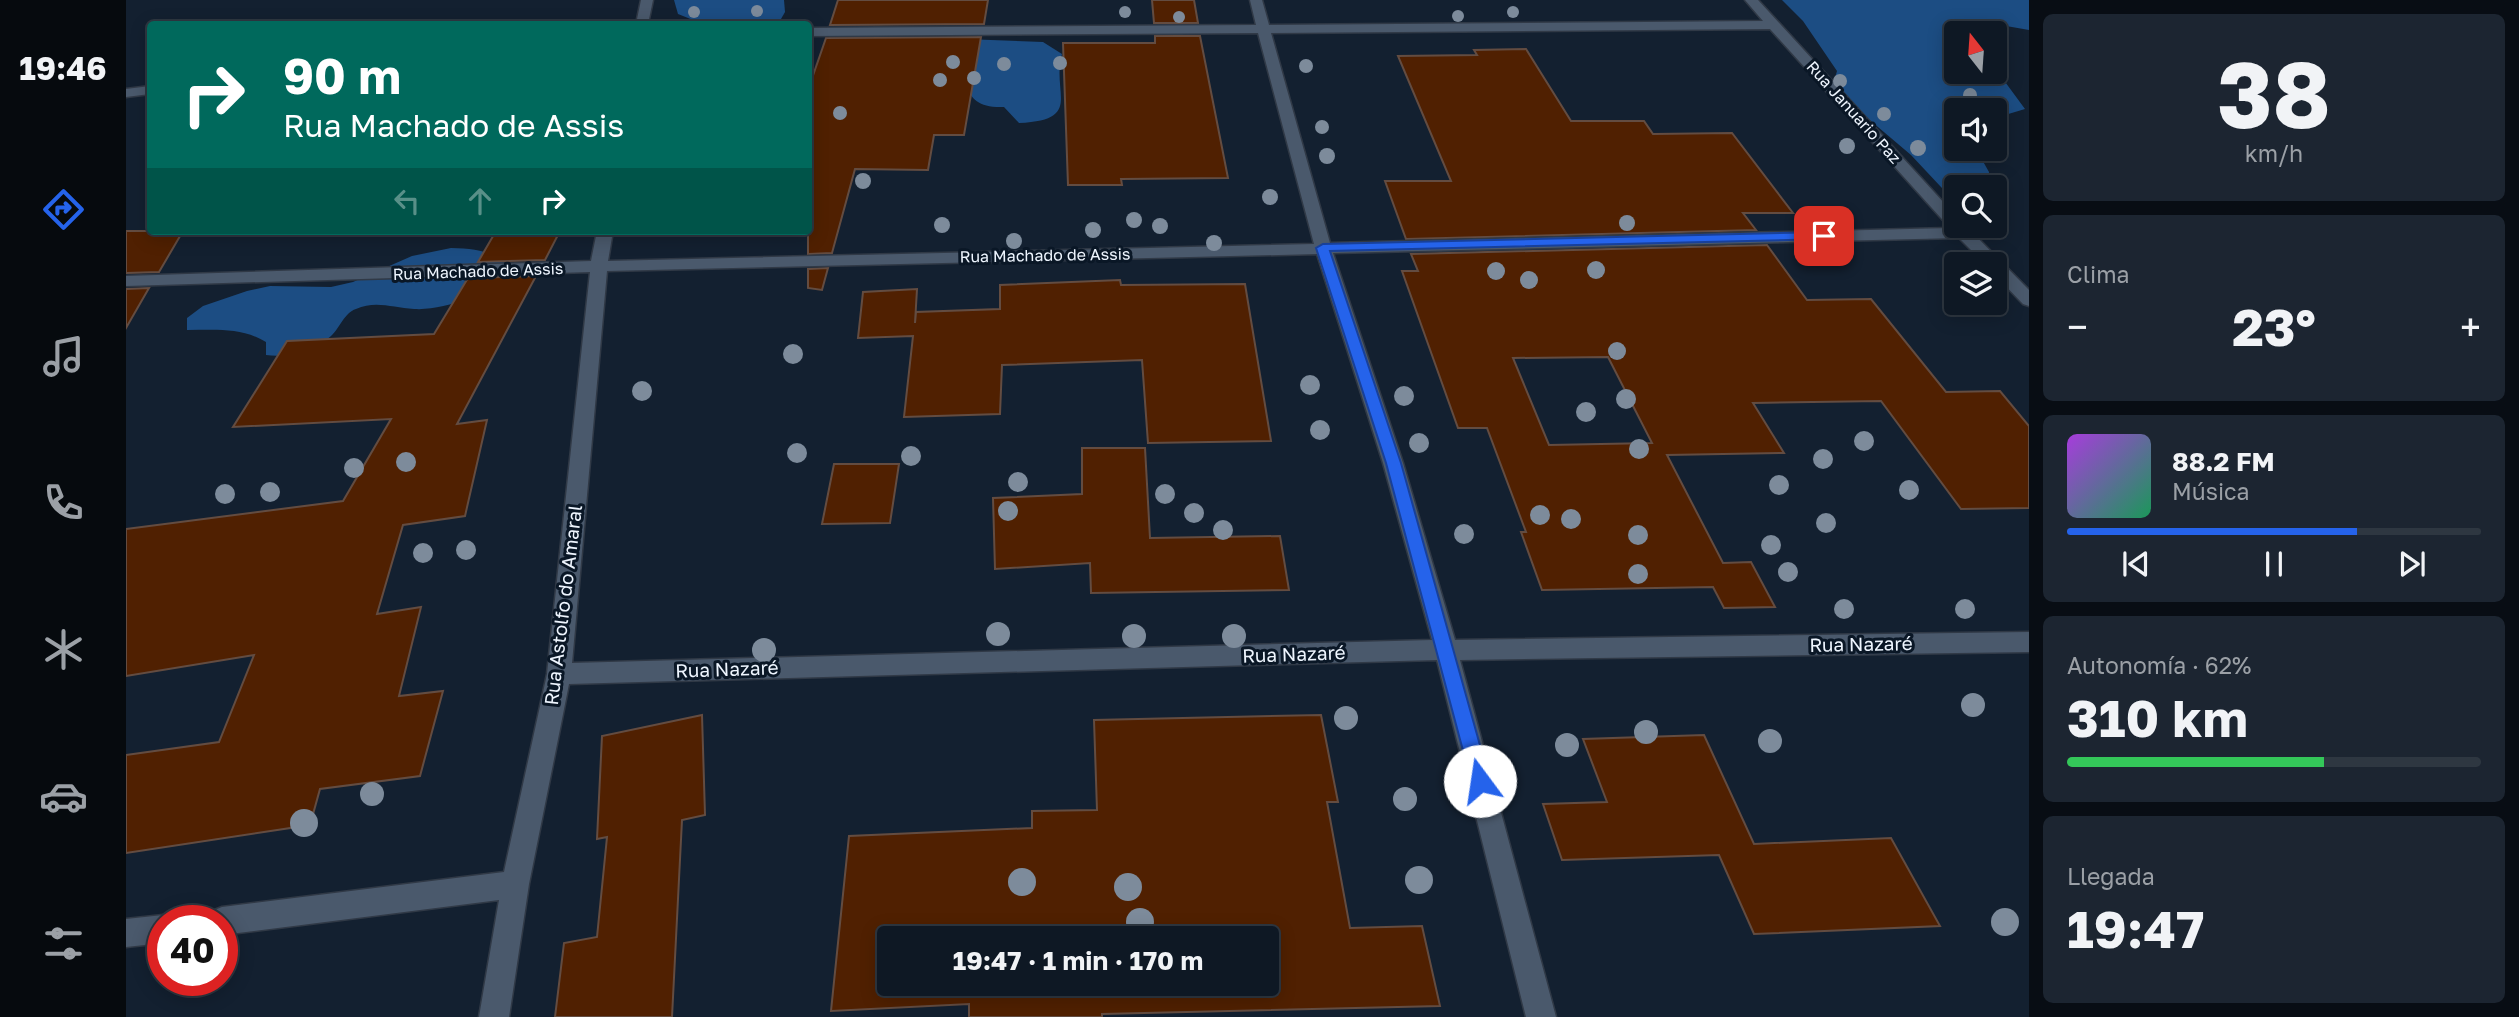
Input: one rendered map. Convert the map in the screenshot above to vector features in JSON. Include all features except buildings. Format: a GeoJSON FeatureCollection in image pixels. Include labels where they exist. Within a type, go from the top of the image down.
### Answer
{"type":"FeatureCollection","features":[{"type":"Feature","properties":{"kind":"street"},"geometry":{"type":"LineString","coordinates":[[643,21],[647,0]]}},
{"type":"Feature","properties":{"kind":"street"},"geometry":{"type":"LineString","coordinates":[[1256,0],[1323,248],[1394,463],[1446,650],[1541,1017]]}},
{"type":"Feature","properties":{"kind":"street","name":"Rua Januario Paz"},"geometry":{"type":"LineString","coordinates":[[1751,0],[1944,211]]}},
{"type":"Feature","properties":{"kind":"street"},"geometry":{"type":"LineString","coordinates":[[812,32],[1775,25]]}},
{"type":"Feature","properties":{"kind":"street"},"geometry":{"type":"LineString","coordinates":[[126,93],[147,90]]}},
{"type":"Feature","properties":{"kind":"street","name":"Rua Machado de Assis"},"geometry":{"type":"LineString","coordinates":[[126,281],[1944,228]]}},
{"type":"Feature","properties":{"kind":"street","name":"Rua Astolfo do Amaral"},"geometry":{"type":"LineString","coordinates":[[494,1017],[515,884],[559,674],[598,266],[604,235]]}},
{"type":"Feature","properties":{"kind":"street","name":"Rua Januario Paz"},"geometry":{"type":"LineString","coordinates":[[1968,238],[1982,252]]}},
{"type":"Feature","properties":{"kind":"street","name":"Rua Januario Paz"},"geometry":{"type":"LineString","coordinates":[[2007,278],[2029,300]]}},
{"type":"Feature","properties":{"kind":"street","name":"Rua Nazaré"},"geometry":{"type":"LineString","coordinates":[[559,674],[1446,650],[2029,642]]}},
{"type":"Feature","properties":{"kind":"street"},"geometry":{"type":"LineString","coordinates":[[238,919],[515,884]]}},
{"type":"Feature","properties":{"kind":"street"},"geometry":{"type":"LineString","coordinates":[[126,933],[147,931]]}},
{"type":"Feature","properties":{"kind":"shaded area"},"geometry":{"type":"Polygon","coordinates":[[[674,0],[784,0],[785,12],[776,21],[696,21],[678,14],[674,0]]]}},
{"type":"Feature","properties":{"kind":"shaded area"},"geometry":{"type":"Polygon","coordinates":[[[1782,0],[2029,0],[2029,30],[2007,26],[2007,21],[1944,21],[1944,84],[2007,84],[2025,109],[2007,114],[2007,98],[1944,98],[1944,161],[1983,161],[1989,175],[1944,175],[1944,190],[1911,155],[1832,88],[1837,71],[1803,21],[1782,0]]]}},
{"type":"Feature","properties":{"kind":"shaded area"},"geometry":{"type":"Polygon","coordinates":[[[964,39],[1043,42],[1062,54],[1061,102],[1058,110],[1052,116],[1039,121],[1019,123],[1004,107],[978,102],[971,96],[968,87],[964,39]]]}},
{"type":"Feature","properties":{"kind":"shaded area"},"geometry":{"type":"Polygon","coordinates":[[[451,248],[484,252],[511,269],[480,293],[453,304],[426,309],[363,306],[348,314],[324,342],[291,355],[266,355],[266,342],[247,334],[228,330],[187,330],[187,318],[203,306],[247,291],[270,286],[331,287],[353,282],[412,256],[451,248]]]}},
{"type":"Feature","properties":{"kind":"route"},"geometry":{"type":"LineString","coordinates":[[1480,781],[1394,463],[1323,248],[1824,236]]}}]}
